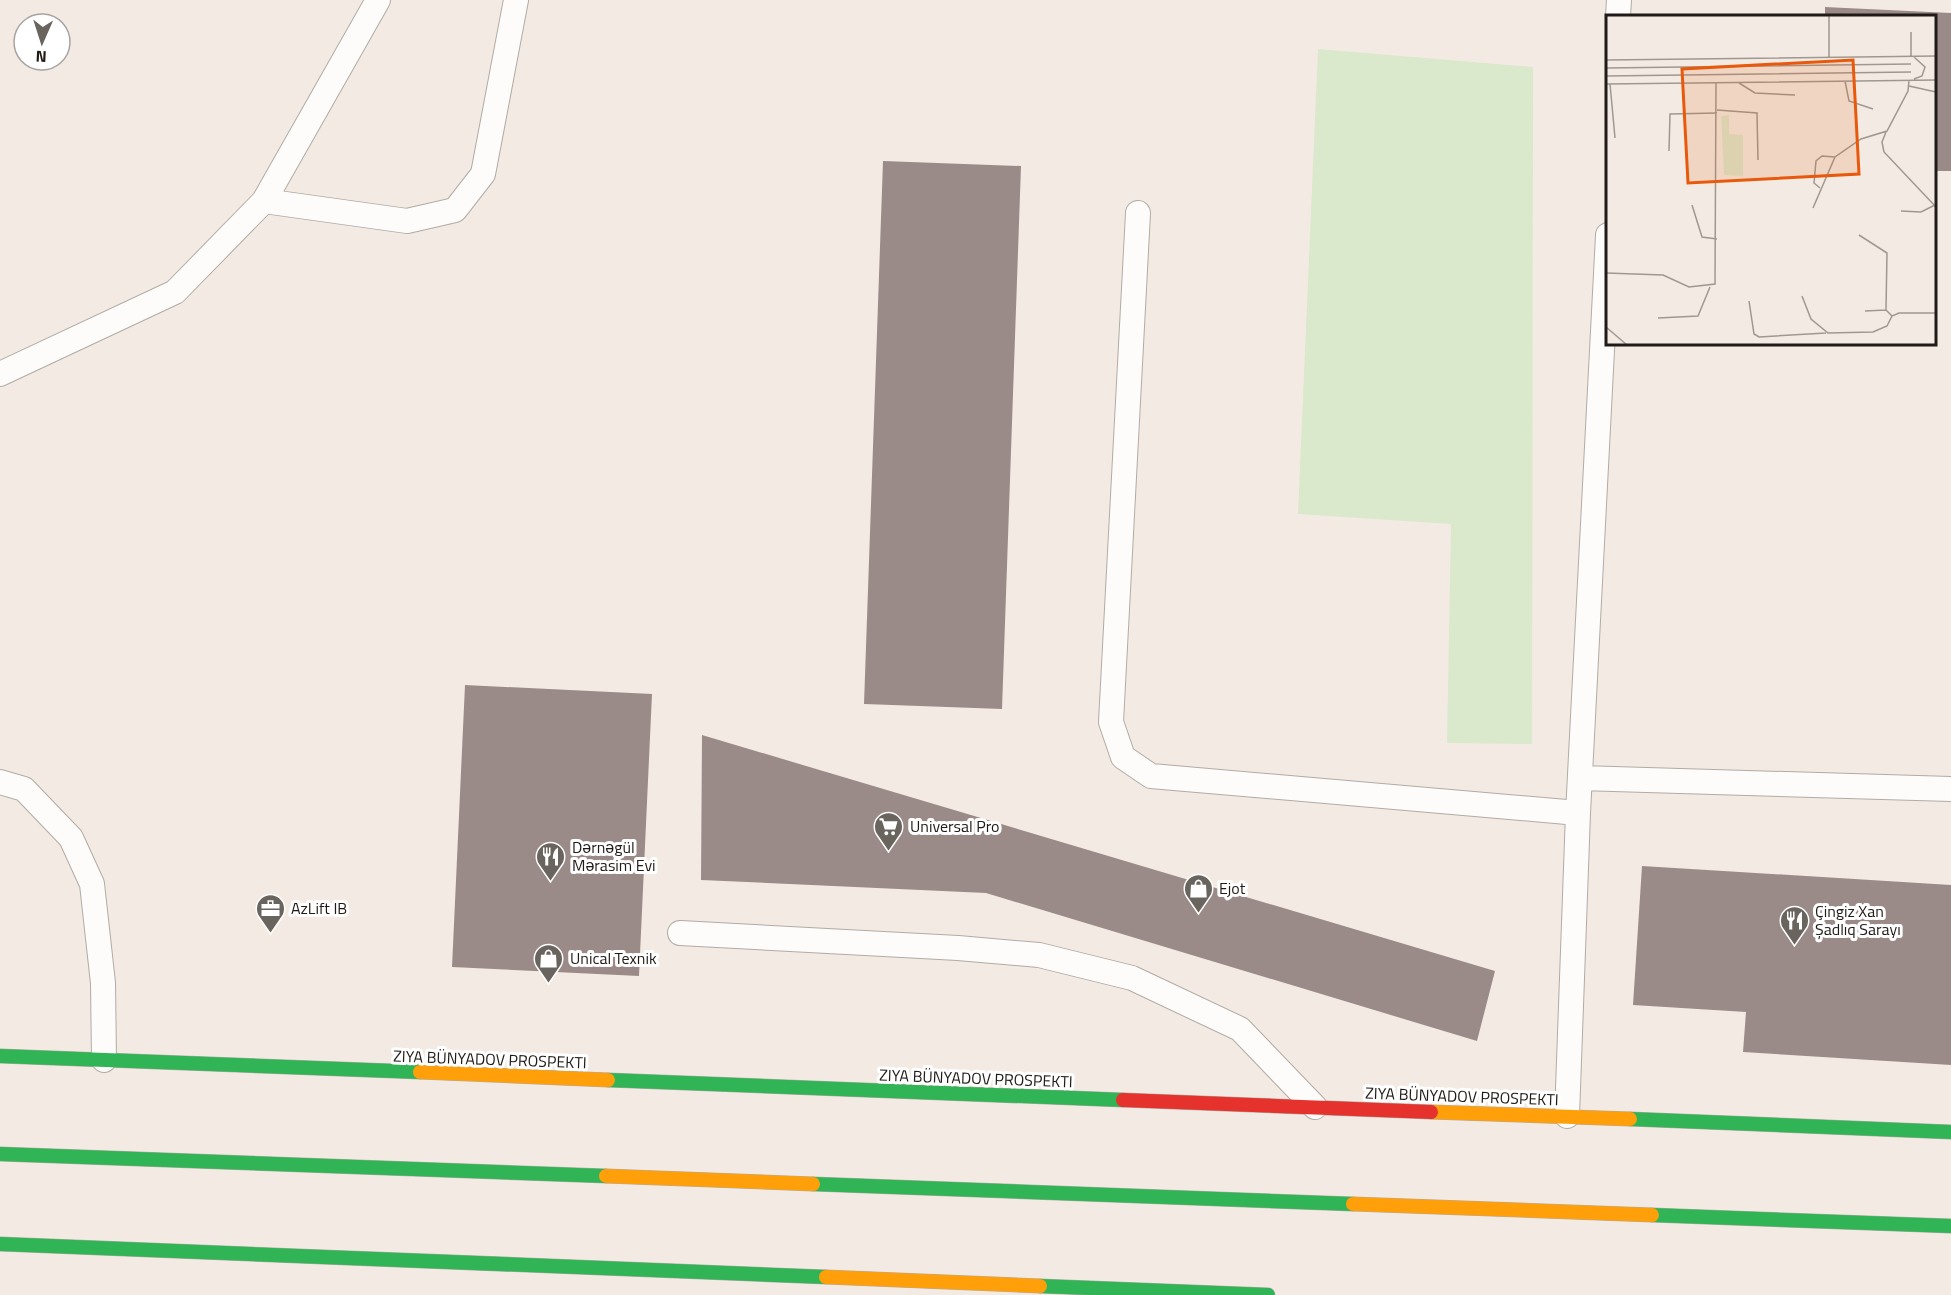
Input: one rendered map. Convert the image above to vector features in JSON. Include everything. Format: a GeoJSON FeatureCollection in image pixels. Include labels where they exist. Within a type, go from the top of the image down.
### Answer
{"type":"FeatureCollection","features":[{"type":"Feature","properties":{"kind":"main road","name":"ZIYA BÜNYADOV PROSPEKTI"},"geometry":{"type":"LineString","coordinates":[[0,1056],[1951,1132]]}},
{"type":"Feature","properties":{"kind":"main road"},"geometry":{"type":"LineString","coordinates":[[0,1154],[1951,1226]]}},
{"type":"Feature","properties":{"kind":"main road"},"geometry":{"type":"LineString","coordinates":[[0,1244],[1268,1295]]}},
{"type":"Feature","properties":{"kind":"lane"},"geometry":{"type":"LineString","coordinates":[[0,374],[175,292],[264,201],[378,0]]}},
{"type":"Feature","properties":{"kind":"lane"},"geometry":{"type":"LineString","coordinates":[[264,201],[407,221],[454,210],[483,174],[516,0]]}},
{"type":"Feature","properties":{"kind":"lane"},"geometry":{"type":"LineString","coordinates":[[1618,15],[1619,0]]}},
{"type":"Feature","properties":{"kind":"lane"},"geometry":{"type":"LineString","coordinates":[[1138,213],[1111,722],[1123,757],[1151,776],[1578,813]]}},
{"type":"Feature","properties":{"kind":"lane"},"geometry":{"type":"LineString","coordinates":[[1567,1116],[1578,813],[1606,274]]}},
{"type":"Feature","properties":{"kind":"lane"},"geometry":{"type":"LineString","coordinates":[[1580,778],[1951,789]]}},
{"type":"Feature","properties":{"kind":"lane"},"geometry":{"type":"LineString","coordinates":[[0,782],[24,789],[71,838],[92,884],[103,983],[104,1060]]}},
{"type":"Feature","properties":{"kind":"lane"},"geometry":{"type":"LineString","coordinates":[[680,933],[1028,954],[1132,978],[1240,1029],[1315,1107]]}},
{"type":"Feature","properties":{"kind":"green space"},"geometry":{"type":"Polygon","coordinates":[[[1318,49],[1533,67],[1532,744],[1447,743],[1451,524],[1298,514],[1318,49]]]}},
{"type":"Feature","properties":{"kind":"building"},"geometry":{"type":"Polygon","coordinates":[[[1825,7],[1951,13],[1951,171],[1936,171],[1936,15],[1825,15],[1825,7]]]}},
{"type":"Feature","properties":{"kind":"building"},"geometry":{"type":"Polygon","coordinates":[[[883,161],[1021,166],[1002,709],[864,704],[883,161]]]}},
{"type":"Feature","properties":{"kind":"building"},"geometry":{"type":"Polygon","coordinates":[[[465,685],[652,694],[639,976],[452,967],[465,685]]]}},
{"type":"Feature","properties":{"kind":"building"},"geometry":{"type":"Polygon","coordinates":[[[702,735],[1495,971],[1477,1041],[986,893],[701,880],[702,735]]]}},
{"type":"Feature","properties":{"kind":"building","name":"Çingiz Xan Şadlıq Sarayı"},"geometry":{"type":"Polygon","coordinates":[[[1642,866],[1951,885],[1951,1065],[1743,1052],[1746,1012],[1633,1005],[1642,866]]]}},
{"type":"Feature","properties":{"kind":"traffic: fast"},"geometry":{"type":"LineString","coordinates":[[0,1056],[420,1072]]}},
{"type":"Feature","properties":{"kind":"traffic: fast"},"geometry":{"type":"LineString","coordinates":[[608,1080],[1123,1100]]}},
{"type":"Feature","properties":{"kind":"traffic: fast"},"geometry":{"type":"LineString","coordinates":[[1630,1119],[1951,1132]]}},
{"type":"Feature","properties":{"kind":"traffic: fast"},"geometry":{"type":"LineString","coordinates":[[0,1154],[606,1176]]}},
{"type":"Feature","properties":{"kind":"traffic: fast"},"geometry":{"type":"LineString","coordinates":[[813,1184],[1353,1204]]}},
{"type":"Feature","properties":{"kind":"traffic: fast"},"geometry":{"type":"LineString","coordinates":[[1652,1215],[1951,1226]]}},
{"type":"Feature","properties":{"kind":"traffic: fast"},"geometry":{"type":"LineString","coordinates":[[0,1244],[826,1277]]}},
{"type":"Feature","properties":{"kind":"traffic: fast"},"geometry":{"type":"LineString","coordinates":[[1040,1286],[1268,1295]]}},
{"type":"Feature","properties":{"kind":"traffic: slow"},"geometry":{"type":"LineString","coordinates":[[420,1072],[608,1080]]}},
{"type":"Feature","properties":{"kind":"traffic: slow"},"geometry":{"type":"LineString","coordinates":[[1431,1112],[1630,1119]]}},
{"type":"Feature","properties":{"kind":"traffic: slow"},"geometry":{"type":"LineString","coordinates":[[606,1176],[813,1184]]}},
{"type":"Feature","properties":{"kind":"traffic: slow"},"geometry":{"type":"LineString","coordinates":[[1353,1204],[1652,1215]]}},
{"type":"Feature","properties":{"kind":"traffic: slow"},"geometry":{"type":"LineString","coordinates":[[826,1277],[1040,1286]]}},
{"type":"Feature","properties":{"kind":"traffic: jam"},"geometry":{"type":"LineString","coordinates":[[1123,1100],[1431,1112]]}},
{"type":"Feature","properties":{"kind":"place","name":"Universal Pro"},"geometry":{"type":"Point","coordinates":[889,852]}},
{"type":"Feature","properties":{"kind":"place","name":"Dərnəgül Mərasim Evi"},"geometry":{"type":"Point","coordinates":[551,882]}},
{"type":"Feature","properties":{"kind":"place","name":"Ejot"},"geometry":{"type":"Point","coordinates":[1198,914]}},
{"type":"Feature","properties":{"kind":"place","name":"AzLift IB"},"geometry":{"type":"Point","coordinates":[270,934]}},
{"type":"Feature","properties":{"kind":"place","name":"Çingiz Xan Şadlıq Sarayı"},"geometry":{"type":"Point","coordinates":[1794,946]}},
{"type":"Feature","properties":{"kind":"place","name":"Unical Texnik"},"geometry":{"type":"Point","coordinates":[549,984]}}]}
